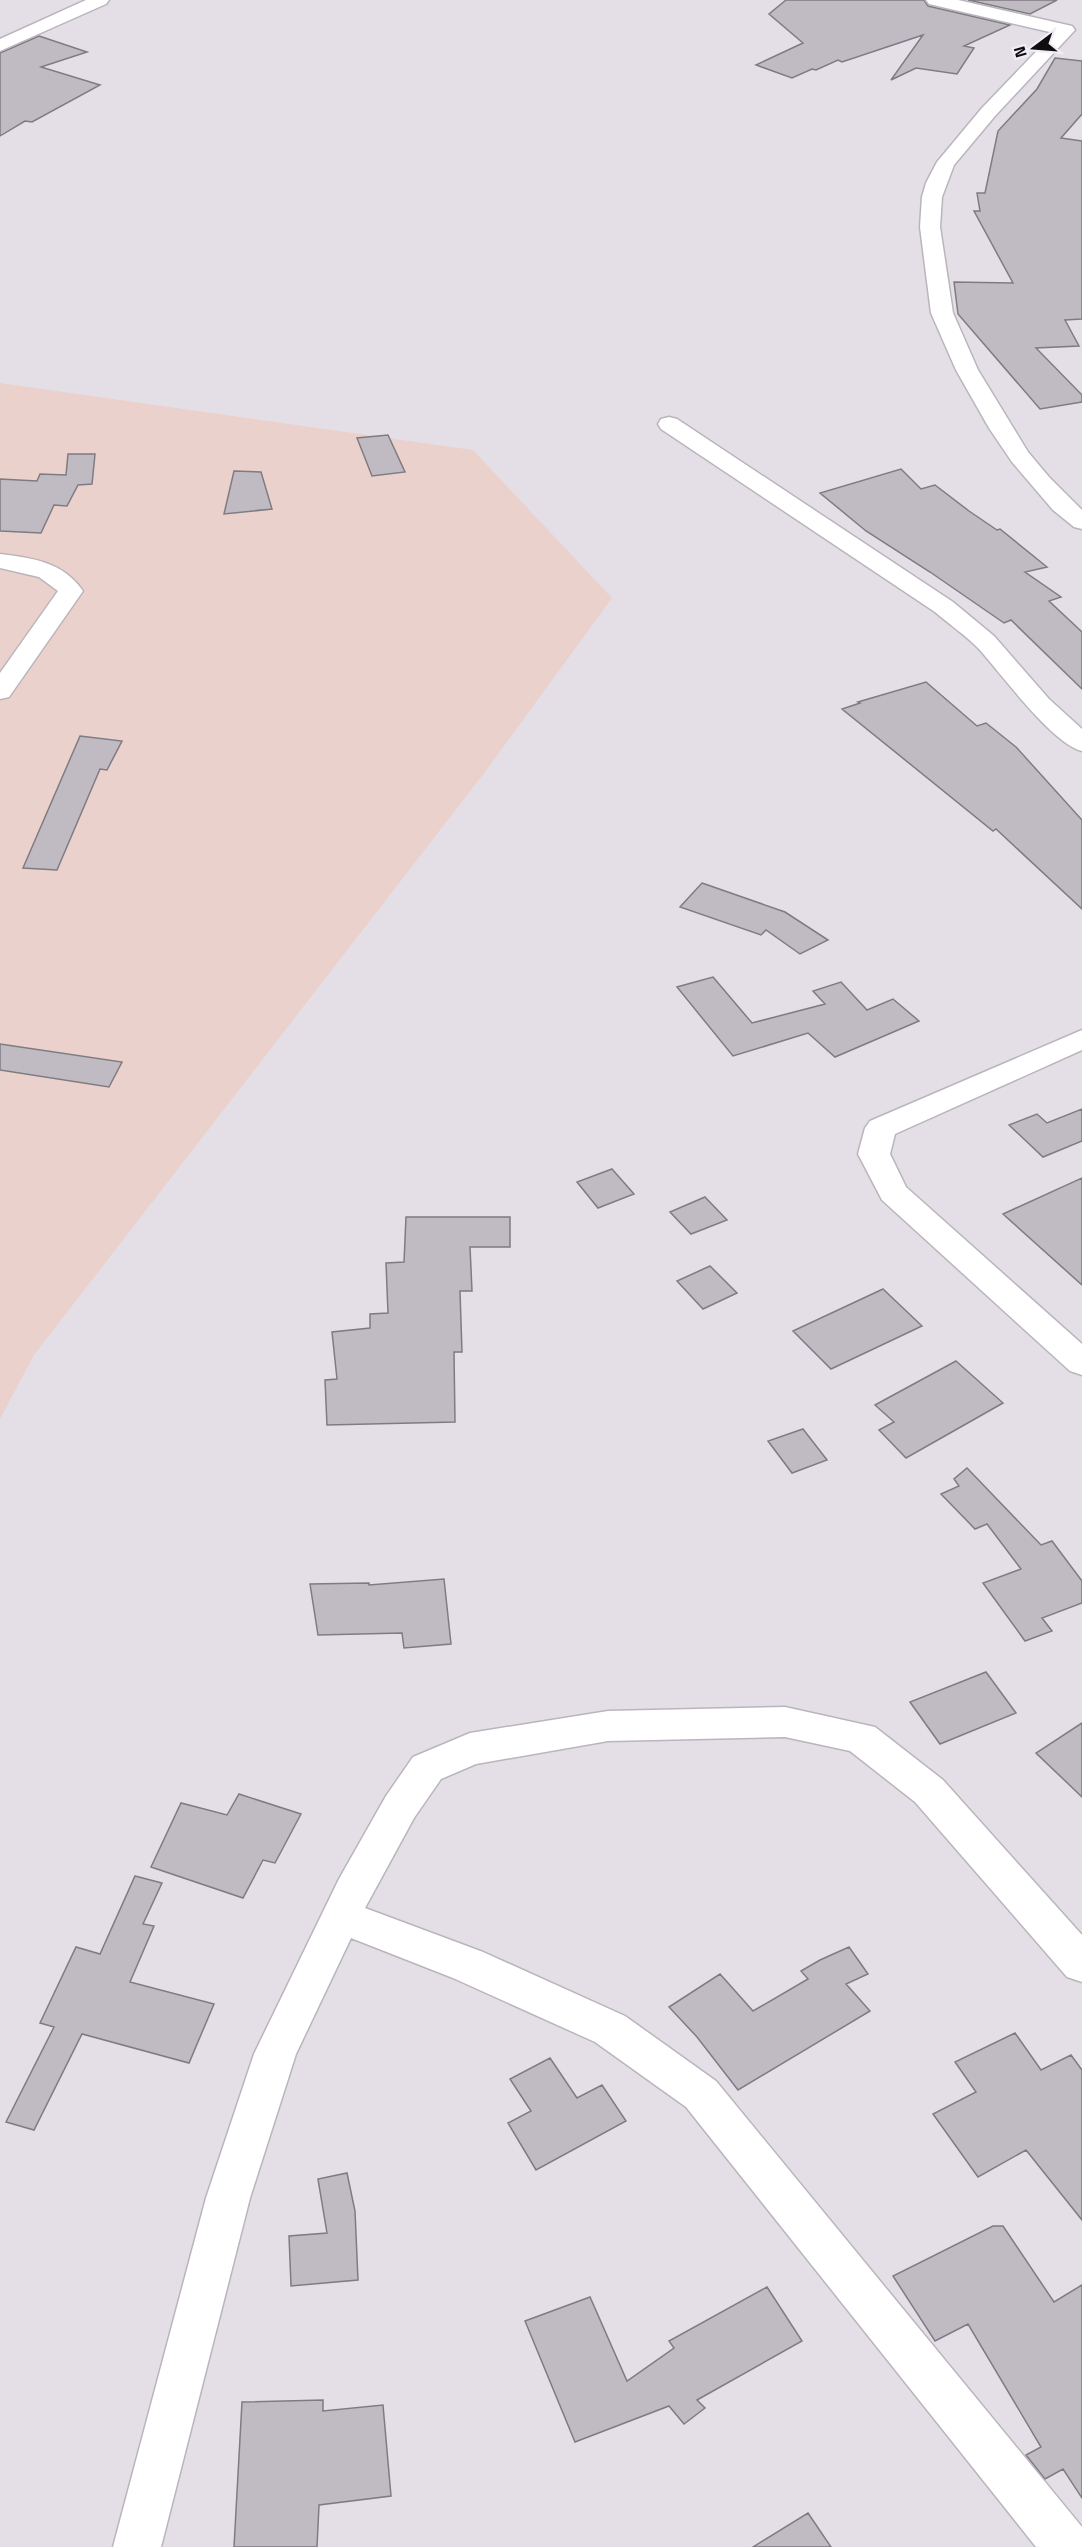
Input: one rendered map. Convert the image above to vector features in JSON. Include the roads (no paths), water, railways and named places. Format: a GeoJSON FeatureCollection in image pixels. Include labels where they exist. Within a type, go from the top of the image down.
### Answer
{"type":"FeatureCollection","features":[{"type":"Feature","properties":{"kind":"street"},"geometry":{"type":"LineString","coordinates":[[0,46],[100,0]]}},
{"type":"Feature","properties":{"kind":"street"},"geometry":{"type":"LineString","coordinates":[[935,0],[1074,26]]}},
{"type":"Feature","properties":{"kind":"street"},"geometry":{"type":"LineString","coordinates":[[1074,26],[976,126],[941,170],[931,203],[932,244],[942,315],[967,368],[1004,432],[1036,478],[1064,509],[1082,522]]}},
{"type":"Feature","properties":{"kind":"street"},"geometry":{"type":"LineString","coordinates":[[669,424],[944,607],[985,641],[1040,705],[1082,743]]}},
{"type":"Feature","properties":{"kind":"street"},"geometry":{"type":"LineString","coordinates":[[0,561],[33,566],[62,577],[71,591],[0,691]]}},
{"type":"Feature","properties":{"kind":"street"},"geometry":{"type":"LineString","coordinates":[[1082,1039],[880,1128],[874,1154],[894,1193],[1082,1363]]}},
{"type":"Feature","properties":{"kind":"street"},"geometry":{"type":"LineString","coordinates":[[137,2547],[228,2198],[275,2054],[341,1917],[400,1807],[427,1768],[471,1749],[608,1726],[785,1722],[861,1738],[929,1791],[1082,1964]]}},
{"type":"Feature","properties":{"kind":"street"},"geometry":{"type":"LineString","coordinates":[[341,1917],[468,1965],[610,2029],[701,2094],[1067,2547]]}}]}
